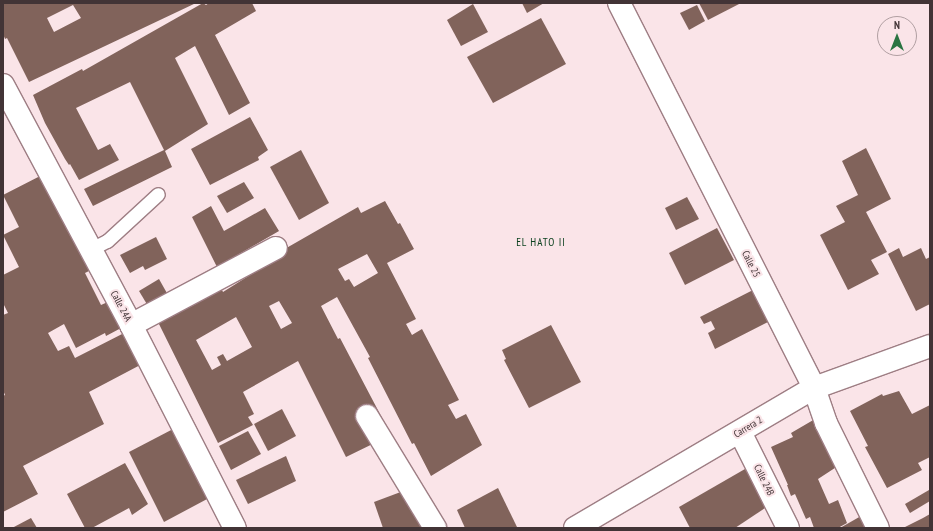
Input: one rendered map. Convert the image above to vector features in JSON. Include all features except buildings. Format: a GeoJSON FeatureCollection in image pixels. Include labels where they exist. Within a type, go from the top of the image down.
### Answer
{"type":"FeatureCollection","features":[{"type":"Feature","properties":{"kind":"street","name":"Calle 25"},"geometry":{"type":"LineString","coordinates":[[619,3],[814,388],[826,423],[878,528]]}},
{"type":"Feature","properties":{"kind":"street","name":"Calle 24A"},"geometry":{"type":"LineString","coordinates":[[3,85],[91,248],[235,528]]}},
{"type":"Feature","properties":{"kind":"street"},"geometry":{"type":"LineString","coordinates":[[131,325],[276,248]]}},
{"type":"Feature","properties":{"kind":"street","name":"Carrera 2"},"geometry":{"type":"LineString","coordinates":[[575,528],[814,388],[930,346]]}},
{"type":"Feature","properties":{"kind":"street"},"geometry":{"type":"LineString","coordinates":[[367,416],[435,528]]}},
{"type":"Feature","properties":{"kind":"street","name":"Calle 24B"},"geometry":{"type":"LineString","coordinates":[[740,432],[788,528]]}},
{"type":"Feature","properties":{"kind":"lane"},"geometry":{"type":"LineString","coordinates":[[91,248],[107,242],[158,194]]}},
{"type":"Feature","properties":{"kind":"district","name":"EL HATO II"},"geometry":{"type":"Point","coordinates":[541,242]}}]}
